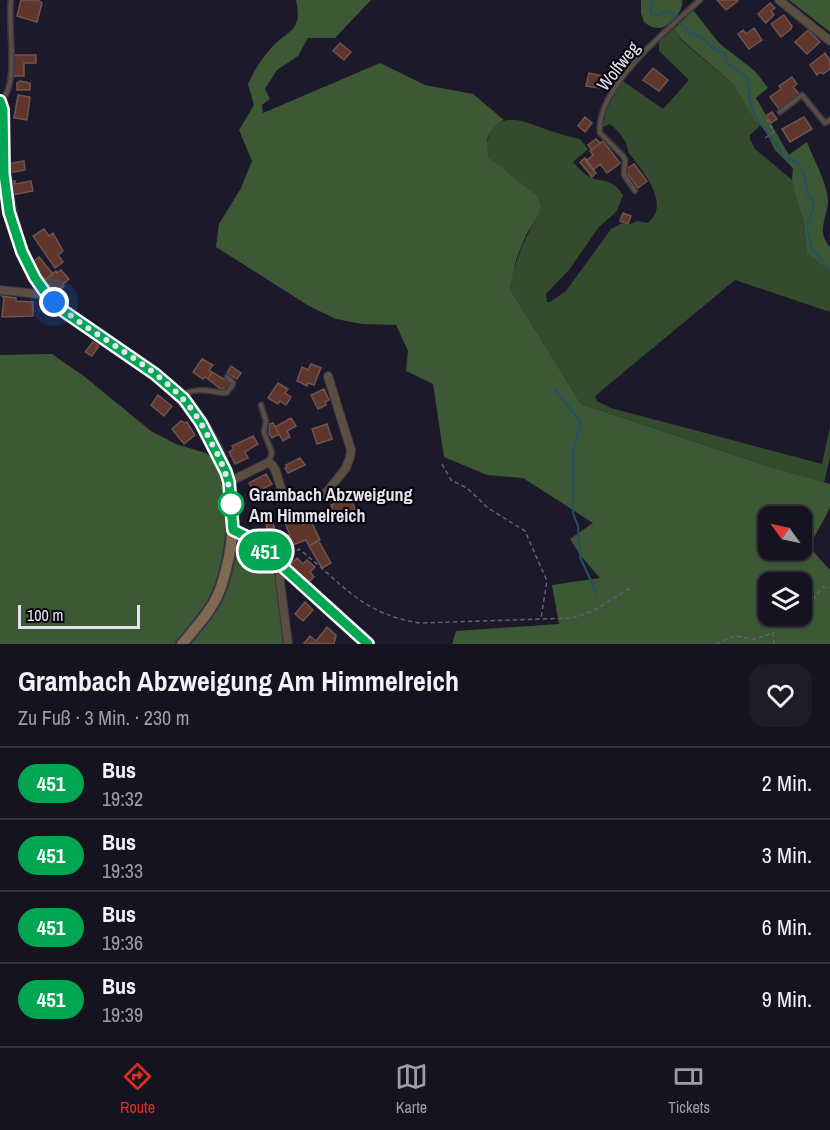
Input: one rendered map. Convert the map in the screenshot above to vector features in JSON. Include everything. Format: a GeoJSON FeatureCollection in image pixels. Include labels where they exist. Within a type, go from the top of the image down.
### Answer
{"type":"FeatureCollection","features":[{"type":"Feature","properties":{"kind":"street"},"geometry":{"type":"LineString","coordinates":[[779,0],[830,41]]}},
{"type":"Feature","properties":{"kind":"street"},"geometry":{"type":"LineString","coordinates":[[1,103],[9,212],[22,252],[35,278],[47,295],[68,314],[146,368],[181,397],[201,423],[229,482],[233,530],[222,585],[209,612],[182,644]]}},
{"type":"Feature","properties":{"kind":"street"},"geometry":{"type":"LineString","coordinates":[[0,290],[47,295]]}},
{"type":"Feature","properties":{"kind":"street"},"geometry":{"type":"LineString","coordinates":[[229,482],[269,462],[275,466],[282,491],[290,498],[318,496],[326,493],[346,468],[351,450],[328,376]]}},
{"type":"Feature","properties":{"kind":"street"},"geometry":{"type":"LineString","coordinates":[[233,530],[252,539],[368,644]]}},
{"type":"Feature","properties":{"kind":"street"},"geometry":{"type":"LineString","coordinates":[[280,565],[288,644]]}},
{"type":"Feature","properties":{"kind":"lane"},"geometry":{"type":"LineString","coordinates":[[1,103],[7,94],[10,78],[8,16],[11,0]]}},
{"type":"Feature","properties":{"kind":"lane","name":"Wolfweg"},"geometry":{"type":"LineString","coordinates":[[635,191],[624,175],[623,156],[600,133],[605,105],[613,88],[626,73],[700,0]]}},
{"type":"Feature","properties":{"kind":"lane"},"geometry":{"type":"LineString","coordinates":[[780,112],[802,95],[825,123],[830,120]]}},
{"type":"Feature","properties":{"kind":"lane"},"geometry":{"type":"LineString","coordinates":[[181,397],[194,391],[226,393],[233,383],[227,377]]}},
{"type":"Feature","properties":{"kind":"lane"},"geometry":{"type":"LineString","coordinates":[[261,405],[266,421],[264,432],[272,453],[269,462]]}},
{"type":"Feature","properties":{"kind":"path"},"geometry":{"type":"LineString","coordinates":[[765,138],[774,132],[767,120]]}},
{"type":"Feature","properties":{"kind":"path"},"geometry":{"type":"LineString","coordinates":[[442,464],[451,480],[468,488],[488,508],[525,531],[547,581],[541,619]]}},
{"type":"Feature","properties":{"kind":"path"},"geometry":{"type":"LineString","coordinates":[[280,565],[299,549],[354,597],[371,608],[406,621],[420,623],[572,618],[593,611],[632,587]]}},
{"type":"Feature","properties":{"kind":"path"},"geometry":{"type":"LineString","coordinates":[[812,601],[823,587],[830,588]]}},
{"type":"Feature","properties":{"kind":"path"},"geometry":{"type":"LineString","coordinates":[[774,644],[772,633],[775,626]]}},
{"type":"Feature","properties":{"kind":"path"},"geometry":{"type":"LineString","coordinates":[[716,644],[735,636],[754,639],[772,633]]}},
{"type":"Feature","properties":{"kind":"green space"},"geometry":{"type":"Polygon","coordinates":[[[296,0],[371,0],[335,38],[308,38],[298,56],[277,70],[265,89],[270,99],[262,105],[263,113],[380,63],[425,85],[473,94],[504,120],[494,127],[487,140],[489,158],[536,195],[541,205],[538,216],[526,235],[516,260],[510,289],[581,404],[770,467],[830,484],[830,508],[812,541],[812,506],[758,506],[758,560],[812,560],[812,550],[830,570],[830,644],[452,644],[456,631],[559,624],[552,585],[600,578],[580,555],[570,539],[593,523],[523,478],[487,475],[444,457],[433,384],[406,371],[408,351],[396,325],[362,324],[336,319],[309,306],[216,247],[219,224],[241,188],[252,161],[239,130],[254,105],[248,84],[258,65],[278,41],[293,28],[298,18],[296,0]]]}},
{"type":"Feature","properties":{"kind":"green space"},"geometry":{"type":"Polygon","coordinates":[[[641,0],[682,0],[682,4],[678,14],[671,22],[656,28],[644,22],[641,0]]]}},
{"type":"Feature","properties":{"kind":"green space"},"geometry":{"type":"Polygon","coordinates":[[[789,0],[830,0],[830,32],[789,0]]]}},
{"type":"Feature","properties":{"kind":"green space"},"geometry":{"type":"Polygon","coordinates":[[[693,10],[719,43],[755,71],[768,88],[756,98],[789,155],[807,142],[827,195],[823,230],[830,247],[830,271],[807,253],[804,223],[792,180],[793,169],[775,150],[765,130],[755,120],[733,84],[681,39],[675,28],[693,10]]]}},
{"type":"Feature","properties":{"kind":"green space"},"geometry":{"type":"Polygon","coordinates":[[[675,27],[681,40],[733,84],[760,126],[750,135],[755,149],[792,180],[804,223],[807,252],[830,271],[830,312],[735,280],[595,396],[597,401],[611,408],[822,464],[830,427],[830,457],[824,483],[581,404],[510,289],[520,251],[538,216],[489,158],[486,146],[491,129],[504,121],[519,120],[580,139],[588,149],[573,162],[586,175],[611,183],[623,195],[617,211],[599,227],[569,270],[546,294],[547,302],[550,302],[566,291],[611,229],[622,223],[628,225],[638,221],[647,223],[654,215],[657,207],[656,197],[647,177],[628,152],[619,133],[610,124],[602,127],[610,99],[623,81],[663,109],[689,80],[659,51],[659,42],[675,27]]]}},
{"type":"Feature","properties":{"kind":"green space"},"geometry":{"type":"Polygon","coordinates":[[[52,354],[85,377],[151,431],[176,444],[206,453],[218,463],[230,522],[239,534],[261,554],[274,573],[283,644],[0,644],[0,355],[52,354]]]}},
{"type":"Feature","properties":{"kind":"building"},"geometry":{"type":"Polygon","coordinates":[[[21,0],[38,0],[42,3],[37,22],[17,16],[21,0]]]}},
{"type":"Feature","properties":{"kind":"building"},"geometry":{"type":"Polygon","coordinates":[[[717,0],[737,0],[738,1],[726,10],[717,0]]]}},
{"type":"Feature","properties":{"kind":"building"},"geometry":{"type":"Polygon","coordinates":[[[770,3],[775,8],[771,11],[774,15],[766,23],[758,14],[770,3]]]}},
{"type":"Feature","properties":{"kind":"building"},"geometry":{"type":"Polygon","coordinates":[[[784,15],[792,26],[781,37],[771,24],[784,15]]]}},
{"type":"Feature","properties":{"kind":"building"},"geometry":{"type":"Polygon","coordinates":[[[754,28],[762,40],[749,49],[738,34],[743,30],[746,34],[754,28]]]}},
{"type":"Feature","properties":{"kind":"building"},"geometry":{"type":"Polygon","coordinates":[[[808,30],[820,42],[807,54],[795,42],[808,30]]]}},
{"type":"Feature","properties":{"kind":"building"},"geometry":{"type":"Polygon","coordinates":[[[340,43],[351,52],[344,60],[333,51],[340,43]]]}},
{"type":"Feature","properties":{"kind":"building"},"geometry":{"type":"Polygon","coordinates":[[[825,53],[830,60],[830,69],[817,75],[810,65],[825,53]]]}},
{"type":"Feature","properties":{"kind":"building"},"geometry":{"type":"Polygon","coordinates":[[[14,55],[36,55],[36,63],[24,63],[24,76],[14,76],[14,55]]]}},
{"type":"Feature","properties":{"kind":"building"},"geometry":{"type":"Polygon","coordinates":[[[653,68],[668,80],[659,91],[643,80],[653,68]]]}},
{"type":"Feature","properties":{"kind":"building"},"geometry":{"type":"Polygon","coordinates":[[[589,73],[603,76],[600,88],[586,86],[589,73]]]}},
{"type":"Feature","properties":{"kind":"building"},"geometry":{"type":"Polygon","coordinates":[[[792,77],[797,84],[793,87],[799,94],[779,109],[770,97],[781,89],[779,86],[792,77]]]}},
{"type":"Feature","properties":{"kind":"building"},"geometry":{"type":"Polygon","coordinates":[[[20,81],[30,83],[30,90],[17,90],[17,83],[20,81]]]}},
{"type":"Feature","properties":{"kind":"building"},"geometry":{"type":"Polygon","coordinates":[[[18,95],[30,97],[27,120],[14,118],[18,95]]]}},
{"type":"Feature","properties":{"kind":"building"},"geometry":{"type":"Polygon","coordinates":[[[772,112],[777,119],[771,123],[766,116],[772,112]]]}},
{"type":"Feature","properties":{"kind":"building"},"geometry":{"type":"Polygon","coordinates":[[[585,117],[592,123],[585,132],[578,126],[585,117]]]}},
{"type":"Feature","properties":{"kind":"building"},"geometry":{"type":"Polygon","coordinates":[[[804,117],[812,129],[790,142],[782,129],[804,117]]]}},
{"type":"Feature","properties":{"kind":"building"},"geometry":{"type":"Polygon","coordinates":[[[596,139],[600,143],[592,150],[588,145],[596,139]]]}},
{"type":"Feature","properties":{"kind":"building"},"geometry":{"type":"Polygon","coordinates":[[[603,141],[620,163],[607,173],[600,164],[593,170],[586,161],[593,155],[590,151],[603,141]]]}},
{"type":"Feature","properties":{"kind":"building"},"geometry":{"type":"Polygon","coordinates":[[[585,158],[596,173],[592,177],[580,162],[585,158]]]}},
{"type":"Feature","properties":{"kind":"building"},"geometry":{"type":"Polygon","coordinates":[[[24,161],[25,170],[9,173],[7,164],[24,161]]]}},
{"type":"Feature","properties":{"kind":"building"},"geometry":{"type":"Polygon","coordinates":[[[634,164],[647,181],[638,188],[625,170],[634,164]]]}},
{"type":"Feature","properties":{"kind":"building"},"geometry":{"type":"Polygon","coordinates":[[[15,181],[15,184],[31,181],[33,191],[12,195],[10,182],[15,181]]]}},
{"type":"Feature","properties":{"kind":"building"},"geometry":{"type":"Polygon","coordinates":[[[623,213],[631,216],[628,224],[620,221],[623,213]]]}},
{"type":"Feature","properties":{"kind":"building"},"geometry":{"type":"Polygon","coordinates":[[[44,229],[49,236],[53,233],[63,251],[58,255],[63,262],[55,268],[33,236],[44,229]]]}},
{"type":"Feature","properties":{"kind":"building"},"geometry":{"type":"Polygon","coordinates":[[[39,257],[53,274],[45,280],[31,264],[39,257]]]}},
{"type":"Feature","properties":{"kind":"building"},"geometry":{"type":"Polygon","coordinates":[[[61,270],[69,279],[56,293],[45,280],[56,271],[57,273],[61,270]]]}},
{"type":"Feature","properties":{"kind":"building"},"geometry":{"type":"Polygon","coordinates":[[[2,296],[16,298],[16,301],[33,302],[33,316],[2,317],[4,298],[2,296]]]}},
{"type":"Feature","properties":{"kind":"building"},"geometry":{"type":"Polygon","coordinates":[[[93,342],[99,346],[92,356],[85,352],[93,342]]]}},
{"type":"Feature","properties":{"kind":"building"},"geometry":{"type":"Polygon","coordinates":[[[202,359],[213,365],[209,370],[212,372],[208,379],[205,377],[203,379],[193,372],[202,359]]]}},
{"type":"Feature","properties":{"kind":"building"},"geometry":{"type":"Polygon","coordinates":[[[311,364],[321,368],[314,385],[308,383],[307,386],[297,381],[302,367],[308,370],[311,364]]]}},
{"type":"Feature","properties":{"kind":"building"},"geometry":{"type":"Polygon","coordinates":[[[231,366],[241,373],[237,379],[227,373],[231,366]]]}},
{"type":"Feature","properties":{"kind":"building"},"geometry":{"type":"Polygon","coordinates":[[[212,372],[230,383],[226,390],[223,388],[222,390],[208,379],[212,372]]]}},
{"type":"Feature","properties":{"kind":"building"},"geometry":{"type":"Polygon","coordinates":[[[278,383],[288,389],[285,393],[291,397],[286,405],[280,401],[278,404],[268,398],[278,383]]]}},
{"type":"Feature","properties":{"kind":"building"},"geometry":{"type":"Polygon","coordinates":[[[324,389],[329,400],[325,402],[326,405],[318,409],[311,395],[324,389]]]}},
{"type":"Feature","properties":{"kind":"building"},"geometry":{"type":"Polygon","coordinates":[[[158,395],[172,406],[164,416],[151,405],[158,395]]]}},
{"type":"Feature","properties":{"kind":"building"},"geometry":{"type":"Polygon","coordinates":[[[291,418],[296,426],[287,431],[290,437],[283,441],[275,427],[291,418]]]}},
{"type":"Feature","properties":{"kind":"building"},"geometry":{"type":"Polygon","coordinates":[[[181,421],[187,422],[195,435],[184,444],[172,429],[181,421]]]}},
{"type":"Feature","properties":{"kind":"building"},"geometry":{"type":"Polygon","coordinates":[[[273,423],[279,434],[272,438],[269,433],[270,424],[273,423]]]}},
{"type":"Feature","properties":{"kind":"building"},"geometry":{"type":"Polygon","coordinates":[[[327,424],[332,439],[317,444],[312,429],[327,424]]]}},
{"type":"Feature","properties":{"kind":"building"},"geometry":{"type":"Polygon","coordinates":[[[253,436],[258,444],[245,452],[248,458],[235,464],[229,452],[234,449],[232,446],[253,436]]]}},
{"type":"Feature","properties":{"kind":"building"},"geometry":{"type":"Polygon","coordinates":[[[300,458],[305,465],[288,473],[286,465],[300,458]]]}},
{"type":"Feature","properties":{"kind":"building"},"geometry":{"type":"Polygon","coordinates":[[[266,474],[272,484],[255,493],[249,483],[266,474]]]}},
{"type":"Feature","properties":{"kind":"building"},"geometry":{"type":"Polygon","coordinates":[[[349,493],[355,509],[346,512],[347,515],[336,520],[331,505],[339,502],[337,498],[349,493]]]}},
{"type":"Feature","properties":{"kind":"building"},"geometry":{"type":"Polygon","coordinates":[[[300,518],[303,525],[311,521],[320,540],[309,546],[306,540],[290,546],[286,536],[290,535],[285,523],[300,518]]]}},
{"type":"Feature","properties":{"kind":"building"},"geometry":{"type":"Polygon","coordinates":[[[273,523],[280,545],[274,548],[266,525],[273,523]]]}},
{"type":"Feature","properties":{"kind":"building"},"geometry":{"type":"Polygon","coordinates":[[[318,540],[331,563],[322,568],[309,546],[318,540]]]}},
{"type":"Feature","properties":{"kind":"building"},"geometry":{"type":"Polygon","coordinates":[[[297,558],[303,564],[307,560],[315,567],[310,572],[314,577],[307,584],[289,566],[297,558]]]}},
{"type":"Feature","properties":{"kind":"building"},"geometry":{"type":"Polygon","coordinates":[[[305,602],[313,610],[303,621],[295,614],[305,602]]]}},
{"type":"Feature","properties":{"kind":"building"},"geometry":{"type":"Polygon","coordinates":[[[327,627],[336,635],[334,644],[304,643],[310,636],[316,641],[327,627]]]}},
{"type":"Feature","properties":{"kind":"waterway"},"geometry":{"type":"LineString","coordinates":[[654,0],[650,13],[657,15],[672,11],[679,23],[691,33],[705,39],[711,47],[725,54],[727,63],[748,78],[750,102],[756,118],[786,158],[798,163],[803,171],[808,195],[813,201],[813,210],[807,226],[811,247],[830,270]]}},
{"type":"Feature","properties":{"kind":"waterway"},"geometry":{"type":"LineString","coordinates":[[555,390],[581,422],[573,452],[573,513],[578,526],[580,557],[597,594]]}},
{"type":"Feature","properties":{"kind":"bus line","name":"451"},"geometry":{"type":"LineString","coordinates":[[0,101],[3,110],[4,174],[9,212],[22,252],[35,278],[62,310],[155,374],[184,399],[201,423],[226,472],[233,530],[252,539],[368,644]]}},
{"type":"Feature","properties":{"kind":"place","name":"Grambach Abzweigung Am Himmelreich"},"geometry":{"type":"Point","coordinates":[231,504]}},
{"type":"Feature","properties":{"kind":"route"},"geometry":{"type":"LineString","coordinates":[[54,302],[74,319],[155,374],[184,399],[201,423],[226,472],[231,504]]}}]}
